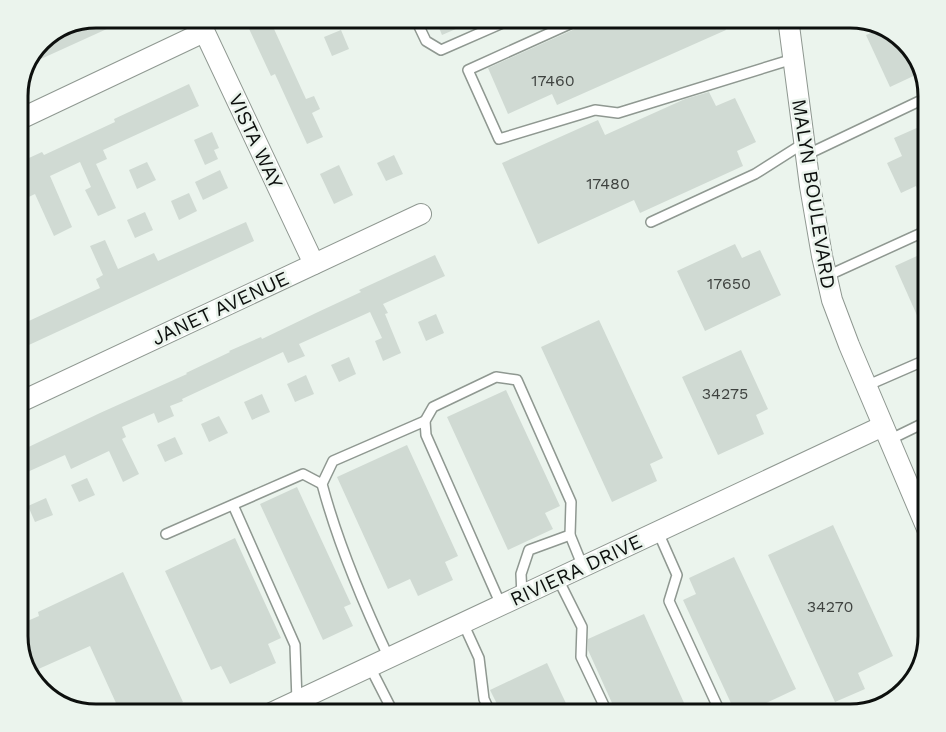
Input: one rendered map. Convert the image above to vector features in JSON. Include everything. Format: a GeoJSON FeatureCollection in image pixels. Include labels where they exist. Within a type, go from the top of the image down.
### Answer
{"type":"FeatureCollection","features":[{"type":"Feature","properties":{"kind":"street"},"geometry":{"type":"LineString","coordinates":[[29,114],[195,28]]}},
{"type":"Feature","properties":{"kind":"street","name":"VISTA WAY"},"geometry":{"type":"LineString","coordinates":[[202,28],[314,264]]}},
{"type":"Feature","properties":{"kind":"street","name":"MALYN BOULEVARD"},"geometry":{"type":"LineString","coordinates":[[791,28],[793,59],[805,149],[832,300],[918,508]]}},
{"type":"Feature","properties":{"kind":"street","name":"JANET AVENUE"},"geometry":{"type":"LineString","coordinates":[[29,398],[421,214]]}},
{"type":"Feature","properties":{"kind":"street","name":"RIVIERA DRIVE"},"geometry":{"type":"LineString","coordinates":[[291,704],[658,532],[886,433]]}},
{"type":"Feature","properties":{"kind":"lane"},"geometry":{"type":"LineString","coordinates":[[420,28],[426,41],[441,50],[491,28]]}},
{"type":"Feature","properties":{"kind":"lane"},"geometry":{"type":"LineString","coordinates":[[561,28],[468,70],[499,139],[595,110],[618,113],[793,59]]}},
{"type":"Feature","properties":{"kind":"lane"},"geometry":{"type":"LineString","coordinates":[[651,222],[805,149],[918,102]]}},
{"type":"Feature","properties":{"kind":"lane"},"geometry":{"type":"LineString","coordinates":[[827,276],[918,235]]}},
{"type":"Feature","properties":{"kind":"lane"},"geometry":{"type":"LineString","coordinates":[[866,386],[918,363]]}},
{"type":"Feature","properties":{"kind":"lane"},"geometry":{"type":"LineString","coordinates":[[501,605],[426,435],[425,421],[433,407],[496,377],[517,380],[571,502],[570,535],[584,567]]}},
{"type":"Feature","properties":{"kind":"lane"},"geometry":{"type":"LineString","coordinates":[[389,658],[363,601],[330,515],[322,484],[333,461],[425,421]]}},
{"type":"Feature","properties":{"kind":"lane"},"geometry":{"type":"LineString","coordinates":[[886,433],[918,424]]}},
{"type":"Feature","properties":{"kind":"lane"},"geometry":{"type":"LineString","coordinates":[[166,534],[303,474],[322,484]]}},
{"type":"Feature","properties":{"kind":"lane"},"geometry":{"type":"LineString","coordinates":[[233,505],[295,645],[297,701]]}},
{"type":"Feature","properties":{"kind":"lane"},"geometry":{"type":"LineString","coordinates":[[658,532],[677,575],[669,601],[716,704]]}},
{"type":"Feature","properties":{"kind":"lane"},"geometry":{"type":"LineString","coordinates":[[522,596],[521,574],[529,550],[570,535]]}},
{"type":"Feature","properties":{"kind":"lane"},"geometry":{"type":"LineString","coordinates":[[558,579],[582,627],[581,657],[603,704]]}},
{"type":"Feature","properties":{"kind":"lane"},"geometry":{"type":"LineString","coordinates":[[463,623],[479,658],[486,704]]}},
{"type":"Feature","properties":{"kind":"lane"},"geometry":{"type":"LineString","coordinates":[[370,667],[389,704]]}},
{"type":"Feature","properties":{"kind":"building"},"geometry":{"type":"Polygon","coordinates":[[[96,28],[109,28],[39,60],[48,48],[70,34],[96,28]]]}},
{"type":"Feature","properties":{"kind":"building"},"geometry":{"type":"Polygon","coordinates":[[[249,28],[274,28],[306,99],[314,96],[320,109],[312,113],[323,137],[307,144],[275,74],[271,76],[249,28]]]}},
{"type":"Feature","properties":{"kind":"building"},"geometry":{"type":"Polygon","coordinates":[[[439,28],[458,28],[442,35],[439,28]]]}},
{"type":"Feature","properties":{"kind":"building"},"geometry":{"type":"Polygon","coordinates":[[[577,28],[725,28],[726,30],[557,105],[552,94],[508,114],[488,68],[577,28]]]}},
{"type":"Feature","properties":{"kind":"building"},"geometry":{"type":"Polygon","coordinates":[[[341,30],[349,49],[332,56],[324,37],[341,30]]]}},
{"type":"Feature","properties":{"kind":"building"},"geometry":{"type":"Polygon","coordinates":[[[873,32],[891,42],[906,58],[914,76],[890,87],[866,35],[873,32]]]}},
{"type":"Feature","properties":{"kind":"building"},"geometry":{"type":"Polygon","coordinates":[[[189,84],[199,106],[103,150],[107,159],[96,164],[116,208],[98,216],[85,190],[91,187],[80,162],[50,176],[72,227],[54,236],[35,194],[29,197],[29,158],[42,152],[44,155],[115,122],[114,119],[189,84]]]}},
{"type":"Feature","properties":{"kind":"building"},"geometry":{"type":"Polygon","coordinates":[[[709,92],[716,106],[735,98],[756,142],[737,151],[743,166],[640,213],[634,200],[538,244],[502,163],[598,120],[605,135],[685,99],[709,92]]]}},
{"type":"Feature","properties":{"kind":"building"},"geometry":{"type":"Polygon","coordinates":[[[918,127],[918,190],[916,186],[901,193],[887,163],[902,156],[894,138],[918,127]]]}},
{"type":"Feature","properties":{"kind":"building"},"geometry":{"type":"Polygon","coordinates":[[[212,132],[219,148],[214,150],[218,159],[205,165],[194,140],[212,132]]]}},
{"type":"Feature","properties":{"kind":"building"},"geometry":{"type":"Polygon","coordinates":[[[394,155],[403,174],[386,181],[377,163],[394,155]]]}},
{"type":"Feature","properties":{"kind":"building"},"geometry":{"type":"Polygon","coordinates":[[[147,162],[156,180],[137,189],[129,170],[147,162]]]}},
{"type":"Feature","properties":{"kind":"building"},"geometry":{"type":"Polygon","coordinates":[[[339,165],[353,195],[334,204],[320,174],[339,165]]]}},
{"type":"Feature","properties":{"kind":"building"},"geometry":{"type":"Polygon","coordinates":[[[220,170],[228,188],[203,200],[195,182],[220,170]]]}},
{"type":"Feature","properties":{"kind":"building"},"geometry":{"type":"Polygon","coordinates":[[[189,193],[197,211],[179,220],[171,201],[189,193]]]}},
{"type":"Feature","properties":{"kind":"building"},"geometry":{"type":"Polygon","coordinates":[[[145,212],[153,230],[135,238],[127,220],[145,212]]]}},
{"type":"Feature","properties":{"kind":"building"},"geometry":{"type":"Polygon","coordinates":[[[246,222],[254,241],[29,345],[29,321],[100,288],[96,279],[103,275],[90,246],[105,240],[118,269],[154,253],[158,261],[246,222]]]}},
{"type":"Feature","properties":{"kind":"building"},"geometry":{"type":"Polygon","coordinates":[[[735,244],[742,258],[760,250],[781,295],[705,331],[677,271],[735,244]]]}},
{"type":"Feature","properties":{"kind":"building"},"geometry":{"type":"Polygon","coordinates":[[[435,255],[445,276],[383,304],[401,353],[383,361],[375,341],[382,338],[370,312],[299,344],[305,356],[288,363],[283,352],[170,406],[174,416],[158,423],[154,413],[122,427],[126,437],[122,439],[139,474],[123,482],[109,451],[71,469],[65,455],[29,471],[29,447],[187,374],[229,351],[261,337],[262,339],[361,292],[359,290],[435,255]]]}},
{"type":"Feature","properties":{"kind":"building"},"geometry":{"type":"Polygon","coordinates":[[[918,256],[918,318],[895,266],[918,256]]]}},
{"type":"Feature","properties":{"kind":"building"},"geometry":{"type":"Polygon","coordinates":[[[436,314],[444,333],[426,341],[418,322],[436,314]]]}},
{"type":"Feature","properties":{"kind":"building"},"geometry":{"type":"Polygon","coordinates":[[[599,320],[663,458],[650,464],[657,481],[612,502],[541,347],[599,320]]]}},
{"type":"Feature","properties":{"kind":"building"},"geometry":{"type":"Polygon","coordinates":[[[741,350],[768,409],[756,415],[764,434],[718,455],[682,377],[741,350]]]}},
{"type":"Feature","properties":{"kind":"building"},"geometry":{"type":"Polygon","coordinates":[[[349,357],[356,374],[339,382],[331,365],[349,357]]]}},
{"type":"Feature","properties":{"kind":"building"},"geometry":{"type":"Polygon","coordinates":[[[306,375],[314,394],[295,402],[287,384],[306,375]]]}},
{"type":"Feature","properties":{"kind":"building"},"geometry":{"type":"Polygon","coordinates":[[[506,390],[560,506],[545,513],[553,529],[508,550],[447,417],[506,390]]]}},
{"type":"Feature","properties":{"kind":"building"},"geometry":{"type":"Polygon","coordinates":[[[262,394],[270,412],[252,420],[244,402],[262,394]]]}},
{"type":"Feature","properties":{"kind":"building"},"geometry":{"type":"Polygon","coordinates":[[[219,416],[228,433],[209,442],[201,424],[219,416]]]}},
{"type":"Feature","properties":{"kind":"building"},"geometry":{"type":"Polygon","coordinates":[[[175,437],[183,454],[165,462],[157,445],[175,437]]]}},
{"type":"Feature","properties":{"kind":"building"},"geometry":{"type":"Polygon","coordinates":[[[407,445],[458,556],[445,562],[453,580],[418,596],[410,579],[388,589],[337,477],[407,445]]]}},
{"type":"Feature","properties":{"kind":"building"},"geometry":{"type":"Polygon","coordinates":[[[87,478],[95,495],[79,502],[71,485],[87,478]]]}},
{"type":"Feature","properties":{"kind":"building"},"geometry":{"type":"Polygon","coordinates":[[[297,487],[351,604],[344,607],[353,626],[323,640],[260,504],[297,487]]]}},
{"type":"Feature","properties":{"kind":"building"},"geometry":{"type":"Polygon","coordinates":[[[46,498],[53,515],[35,522],[29,506],[46,498]]]}},
{"type":"Feature","properties":{"kind":"building"},"geometry":{"type":"Polygon","coordinates":[[[833,525],[893,656],[858,673],[865,689],[835,702],[768,555],[833,525]]]}},
{"type":"Feature","properties":{"kind":"building"},"geometry":{"type":"Polygon","coordinates":[[[235,538],[281,638],[268,644],[276,663],[230,684],[221,666],[211,670],[165,571],[235,538]]]}},
{"type":"Feature","properties":{"kind":"building"},"geometry":{"type":"Polygon","coordinates":[[[734,557],[796,689],[764,704],[731,704],[683,600],[696,594],[689,578],[734,557]]]}},
{"type":"Feature","properties":{"kind":"building"},"geometry":{"type":"Polygon","coordinates":[[[123,572],[183,702],[178,704],[116,704],[90,646],[37,670],[31,653],[29,620],[39,616],[38,612],[123,572]]]}},
{"type":"Feature","properties":{"kind":"building"},"geometry":{"type":"Polygon","coordinates":[[[644,614],[684,704],[612,704],[588,650],[588,639],[644,614]]]}},
{"type":"Feature","properties":{"kind":"building"},"geometry":{"type":"Polygon","coordinates":[[[547,663],[566,704],[497,704],[490,690],[547,663]]]}}]}
